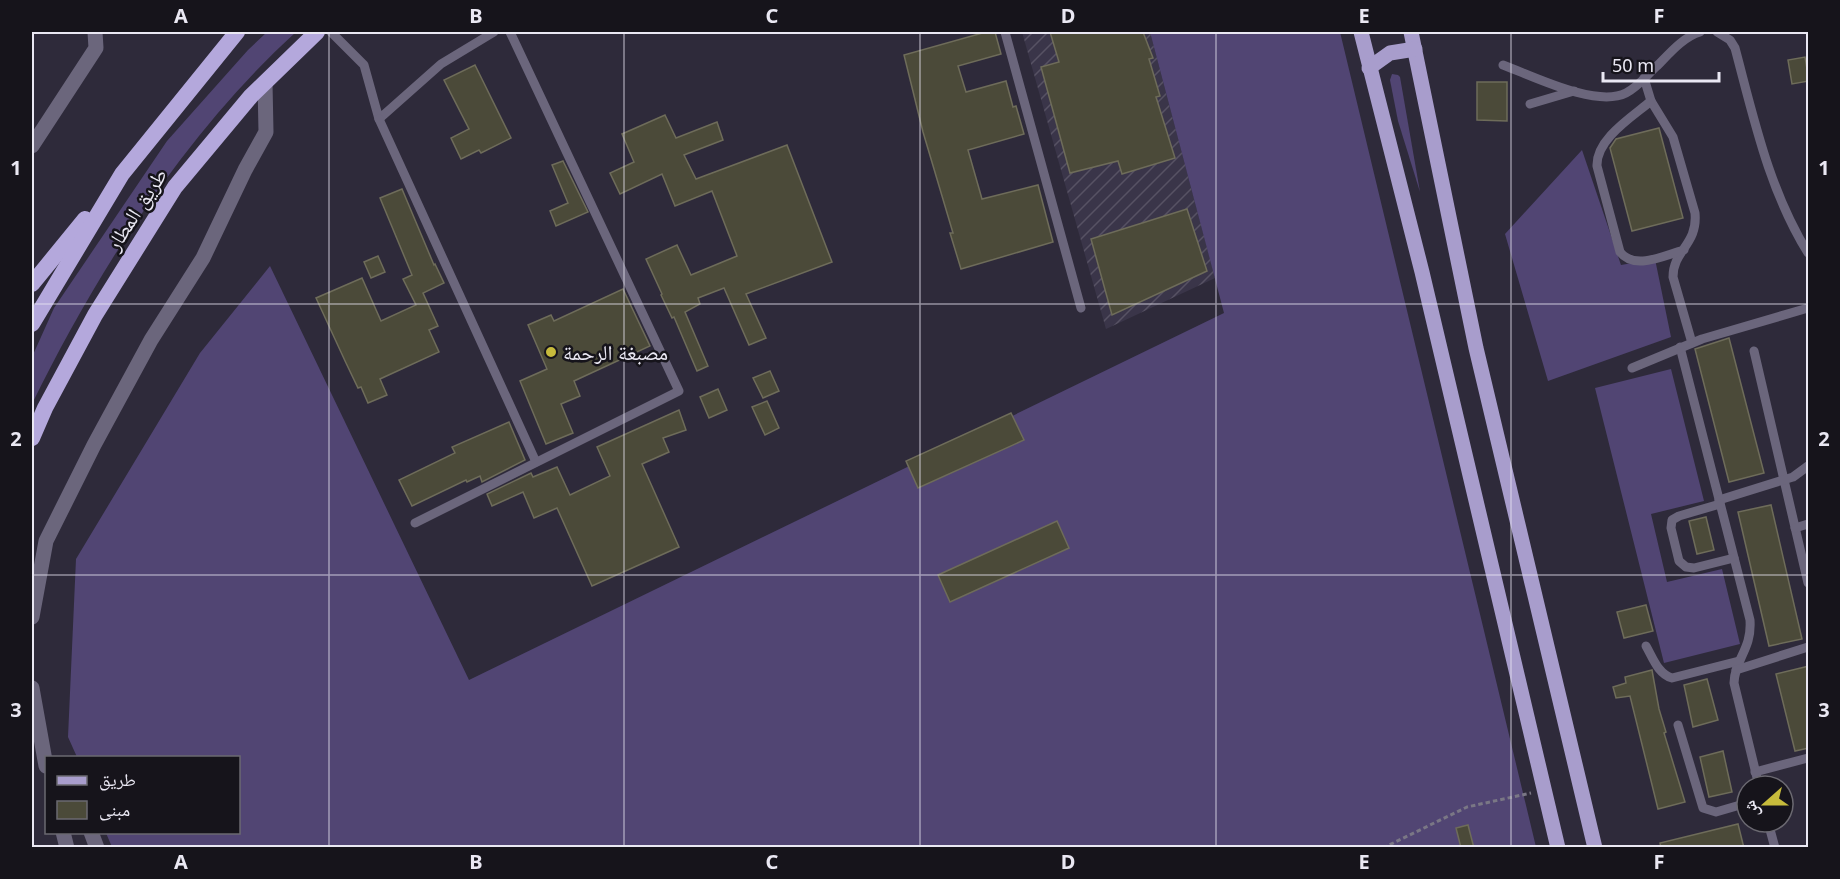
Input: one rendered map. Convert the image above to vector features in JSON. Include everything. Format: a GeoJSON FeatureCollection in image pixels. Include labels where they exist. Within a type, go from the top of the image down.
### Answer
{"type":"FeatureCollection","features":[{"type":"Feature","properties":{"kind":"highway","name":"طريق المطار"},"geometry":{"type":"LineString","coordinates":[[32,324],[122,174],[237,32]]}},
{"type":"Feature","properties":{"kind":"highway","name":"طريق المطار"},"geometry":{"type":"LineString","coordinates":[[32,438],[45,408],[95,315],[175,187],[252,96],[317,32]]}},
{"type":"Feature","properties":{"kind":"highway"},"geometry":{"type":"LineString","coordinates":[[32,284],[122,174]]}},
{"type":"Feature","properties":{"kind":"main road"},"geometry":{"type":"LineString","coordinates":[[1361,32],[1427,295],[1558,848]]}},
{"type":"Feature","properties":{"kind":"main road"},"geometry":{"type":"LineString","coordinates":[[1411,32],[1476,348],[1595,848]]}},
{"type":"Feature","properties":{"kind":"main road"},"geometry":{"type":"LineString","coordinates":[[1369,68],[1390,53],[1415,49]]}},
{"type":"Feature","properties":{"kind":"street"},"geometry":{"type":"LineString","coordinates":[[32,146],[96,48],[94,32]]}},
{"type":"Feature","properties":{"kind":"street"},"geometry":{"type":"LineString","coordinates":[[32,617],[46,541],[94,445],[146,351],[203,258],[266,132],[265,83]]}},
{"type":"Feature","properties":{"kind":"street"},"geometry":{"type":"LineString","coordinates":[[32,688],[45,758]]}},
{"type":"Feature","properties":{"kind":"street"},"geometry":{"type":"LineString","coordinates":[[92,834],[98,848]]}},
{"type":"Feature","properties":{"kind":"lane"},"geometry":{"type":"LineString","coordinates":[[330,32],[364,65],[379,118],[536,462]]}},
{"type":"Feature","properties":{"kind":"lane"},"geometry":{"type":"LineString","coordinates":[[379,118],[441,64],[494,32]]}},
{"type":"Feature","properties":{"kind":"lane"},"geometry":{"type":"LineString","coordinates":[[415,523],[678,391],[510,32]]}},
{"type":"Feature","properties":{"kind":"lane"},"geometry":{"type":"LineString","coordinates":[[1005,32],[1081,308]]}},
{"type":"Feature","properties":{"kind":"lane"},"geometry":{"type":"LineString","coordinates":[[1503,65],[1597,98],[1615,97],[1631,91],[1687,38],[1700,32]]}},
{"type":"Feature","properties":{"kind":"lane"},"geometry":{"type":"LineString","coordinates":[[1717,32],[1730,40],[1735,48],[1775,186],[1784,209],[1809,253]]}},
{"type":"Feature","properties":{"kind":"lane"},"geometry":{"type":"LineString","coordinates":[[1644,78],[1651,101],[1673,137],[1695,213],[1696,224],[1693,235],[1676,262],[1674,277],[1692,343]]}},
{"type":"Feature","properties":{"kind":"lane"},"geometry":{"type":"LineString","coordinates":[[1530,104],[1574,91]]}},
{"type":"Feature","properties":{"kind":"lane"},"geometry":{"type":"LineString","coordinates":[[1651,101],[1602,144],[1597,166],[1623,256],[1638,262],[1684,250]]}},
{"type":"Feature","properties":{"kind":"lane"},"geometry":{"type":"LineString","coordinates":[[1632,368],[1680,347],[1809,308]]}},
{"type":"Feature","properties":{"kind":"lane"},"geometry":{"type":"LineString","coordinates":[[1680,347],[1750,620],[1751,631],[1745,652],[1737,666],[1734,690],[1755,772],[1809,758]]}},
{"type":"Feature","properties":{"kind":"lane"},"geometry":{"type":"LineString","coordinates":[[1754,351],[1809,583]]}},
{"type":"Feature","properties":{"kind":"lane"},"geometry":{"type":"LineString","coordinates":[[1734,558],[1694,568],[1686,567],[1679,561],[1671,528],[1672,520],[1794,477],[1809,466]]}},
{"type":"Feature","properties":{"kind":"lane"},"geometry":{"type":"LineString","coordinates":[[1795,528],[1809,524]]}},
{"type":"Feature","properties":{"kind":"lane"},"geometry":{"type":"LineString","coordinates":[[1646,646],[1659,669],[1667,677],[1672,678],[1737,666],[1809,647]]}},
{"type":"Feature","properties":{"kind":"lane"},"geometry":{"type":"LineString","coordinates":[[1678,725],[1703,808],[1716,812],[1735,806]]}},
{"type":"Feature","properties":{"kind":"path"},"geometry":{"type":"LineString","coordinates":[[1383,848],[1467,807],[1545,790]]}},
{"type":"Feature","properties":{"kind":"shaded area"},"geometry":{"type":"Polygon","coordinates":[[[267,32],[296,32],[217,114],[147,206],[85,304],[32,404],[32,357],[54,308],[167,141],[248,50],[267,32]]]}},
{"type":"Feature","properties":{"kind":"shaded area"},"geometry":{"type":"Polygon","coordinates":[[[1022,32],[1150,32],[1215,278],[1106,329],[1022,32]]]}},
{"type":"Feature","properties":{"kind":"shaded area"},"geometry":{"type":"Polygon","coordinates":[[[1150,32],[1340,32],[1536,847],[112,847],[106,834],[240,834],[240,756],[77,756],[68,737],[76,559],[200,353],[270,266],[469,680],[1224,313],[1150,32]]]}},
{"type":"Feature","properties":{"kind":"shaded area"},"geometry":{"type":"Polygon","coordinates":[[[1392,74],[1400,77],[1420,192],[1398,121],[1390,80],[1392,74]]]}},
{"type":"Feature","properties":{"kind":"shaded area"},"geometry":{"type":"Polygon","coordinates":[[[1582,150],[1621,265],[1655,259],[1671,337],[1548,381],[1505,234],[1582,150]]]}},
{"type":"Feature","properties":{"kind":"shaded area"},"geometry":{"type":"Polygon","coordinates":[[[1671,369],[1704,501],[1651,514],[1667,582],[1722,569],[1740,644],[1664,663],[1595,388],[1671,369]]]}},
{"type":"Feature","properties":{"kind":"building"},"geometry":{"type":"Polygon","coordinates":[[[986,32],[995,32],[1001,54],[958,66],[966,92],[1006,81],[1024,134],[968,150],[982,199],[1038,185],[1053,242],[961,269],[904,55],[986,32]]]}},
{"type":"Feature","properties":{"kind":"building"},"geometry":{"type":"Polygon","coordinates":[[[1050,32],[1143,32],[1153,58],[1149,59],[1160,96],[1156,97],[1175,158],[1122,174],[1118,161],[1070,173],[1041,67],[1059,62],[1050,32]]]}},
{"type":"Feature","properties":{"kind":"building"},"geometry":{"type":"Polygon","coordinates":[[[1805,57],[1809,81],[1792,84],[1788,60],[1805,57]]]}},
{"type":"Feature","properties":{"kind":"building"},"geometry":{"type":"Polygon","coordinates":[[[475,65],[511,138],[481,153],[479,150],[461,159],[451,138],[469,129],[444,80],[475,65]]]}},
{"type":"Feature","properties":{"kind":"building"},"geometry":{"type":"Polygon","coordinates":[[[1477,82],[1507,82],[1507,121],[1477,120],[1477,82]]]}},
{"type":"Feature","properties":{"kind":"building"},"geometry":{"type":"Polygon","coordinates":[[[665,115],[676,138],[717,122],[723,140],[684,155],[696,179],[787,145],[832,262],[746,294],[766,338],[749,345],[724,288],[698,298],[700,304],[685,312],[708,366],[697,371],[646,259],[677,245],[691,275],[737,256],[712,191],[675,206],[662,174],[620,194],[610,173],[634,162],[622,134],[665,115]]]}},
{"type":"Feature","properties":{"kind":"building"},"geometry":{"type":"Polygon","coordinates":[[[1659,128],[1683,218],[1632,231],[1610,148],[1616,139],[1659,128]]]}},
{"type":"Feature","properties":{"kind":"building"},"geometry":{"type":"Polygon","coordinates":[[[563,161],[588,212],[556,226],[550,211],[568,203],[552,165],[563,161]]]}},
{"type":"Feature","properties":{"kind":"building"},"geometry":{"type":"Polygon","coordinates":[[[402,189],[444,283],[423,293],[438,326],[429,330],[439,352],[380,379],[387,395],[368,403],[361,387],[358,388],[316,298],[362,278],[381,321],[416,305],[403,279],[412,275],[380,198],[402,189]]]}},
{"type":"Feature","properties":{"kind":"building"},"geometry":{"type":"Polygon","coordinates":[[[1187,209],[1207,271],[1112,315],[1091,239],[1187,209]]]}},
{"type":"Feature","properties":{"kind":"building"},"geometry":{"type":"Polygon","coordinates":[[[378,256],[385,272],[371,278],[364,262],[378,256]]]}},
{"type":"Feature","properties":{"kind":"building"},"geometry":{"type":"Polygon","coordinates":[[[623,289],[650,346],[574,381],[580,396],[561,404],[573,433],[546,444],[520,381],[547,369],[528,325],[551,315],[554,321],[623,289]]]}},
{"type":"Feature","properties":{"kind":"building"},"geometry":{"type":"Polygon","coordinates":[[[1729,338],[1764,473],[1729,482],[1695,349],[1729,338]]]}},
{"type":"Feature","properties":{"kind":"building"},"geometry":{"type":"Polygon","coordinates":[[[770,371],[779,391],[763,398],[753,378],[770,371]]]}},
{"type":"Feature","properties":{"kind":"building"},"geometry":{"type":"Polygon","coordinates":[[[718,389],[727,410],[709,418],[700,397],[718,389]]]}},
{"type":"Feature","properties":{"kind":"building"},"geometry":{"type":"Polygon","coordinates":[[[767,401],[779,428],[765,435],[752,407],[767,401]]]}},
{"type":"Feature","properties":{"kind":"building"},"geometry":{"type":"Polygon","coordinates":[[[679,410],[686,430],[663,438],[669,452],[642,464],[679,547],[592,586],[557,508],[534,518],[523,492],[492,506],[487,494],[531,473],[533,477],[557,467],[570,495],[610,476],[597,447],[679,410]]]}},
{"type":"Feature","properties":{"kind":"building"},"geometry":{"type":"Polygon","coordinates":[[[1011,413],[1024,440],[918,488],[906,461],[1011,413]]]}},
{"type":"Feature","properties":{"kind":"building"},"geometry":{"type":"Polygon","coordinates":[[[509,422],[525,460],[482,482],[480,476],[467,482],[466,480],[412,506],[399,480],[455,453],[452,447],[509,422]]]}},
{"type":"Feature","properties":{"kind":"building"},"geometry":{"type":"Polygon","coordinates":[[[1771,505],[1802,639],[1769,646],[1738,512],[1771,505]]]}},
{"type":"Feature","properties":{"kind":"building"},"geometry":{"type":"Polygon","coordinates":[[[1706,517],[1714,550],[1697,554],[1689,521],[1706,517]]]}},
{"type":"Feature","properties":{"kind":"building"},"geometry":{"type":"Polygon","coordinates":[[[1057,521],[1069,548],[950,602],[938,575],[1057,521]]]}},
{"type":"Feature","properties":{"kind":"building"},"geometry":{"type":"Polygon","coordinates":[[[1646,605],[1653,631],[1624,638],[1617,612],[1646,605]]]}},
{"type":"Feature","properties":{"kind":"building"},"geometry":{"type":"Polygon","coordinates":[[[1809,666],[1809,748],[1795,751],[1776,674],[1809,666]]]}},
{"type":"Feature","properties":{"kind":"building"},"geometry":{"type":"Polygon","coordinates":[[[1652,670],[1666,732],[1664,733],[1685,802],[1658,809],[1630,696],[1616,698],[1613,687],[1626,683],[1625,677],[1652,670]]]}},
{"type":"Feature","properties":{"kind":"building"},"geometry":{"type":"Polygon","coordinates":[[[1707,679],[1718,720],[1693,727],[1684,685],[1707,679]]]}},
{"type":"Feature","properties":{"kind":"building"},"geometry":{"type":"Polygon","coordinates":[[[1723,751],[1732,792],[1709,797],[1700,757],[1723,751]]]}},
{"type":"Feature","properties":{"kind":"building"},"geometry":{"type":"Polygon","coordinates":[[[1468,825],[1474,848],[1461,848],[1456,828],[1468,825]]]}},
{"type":"Feature","properties":{"kind":"building"},"geometry":{"type":"Polygon","coordinates":[[[1735,825],[1735,834],[1740,834],[1744,848],[1661,848],[1660,843],[1735,825]]]}},
{"type":"Feature","properties":{"kind":"place","name":"مصبغة الرحمة"},"geometry":{"type":"Point","coordinates":[551,352]}}]}
